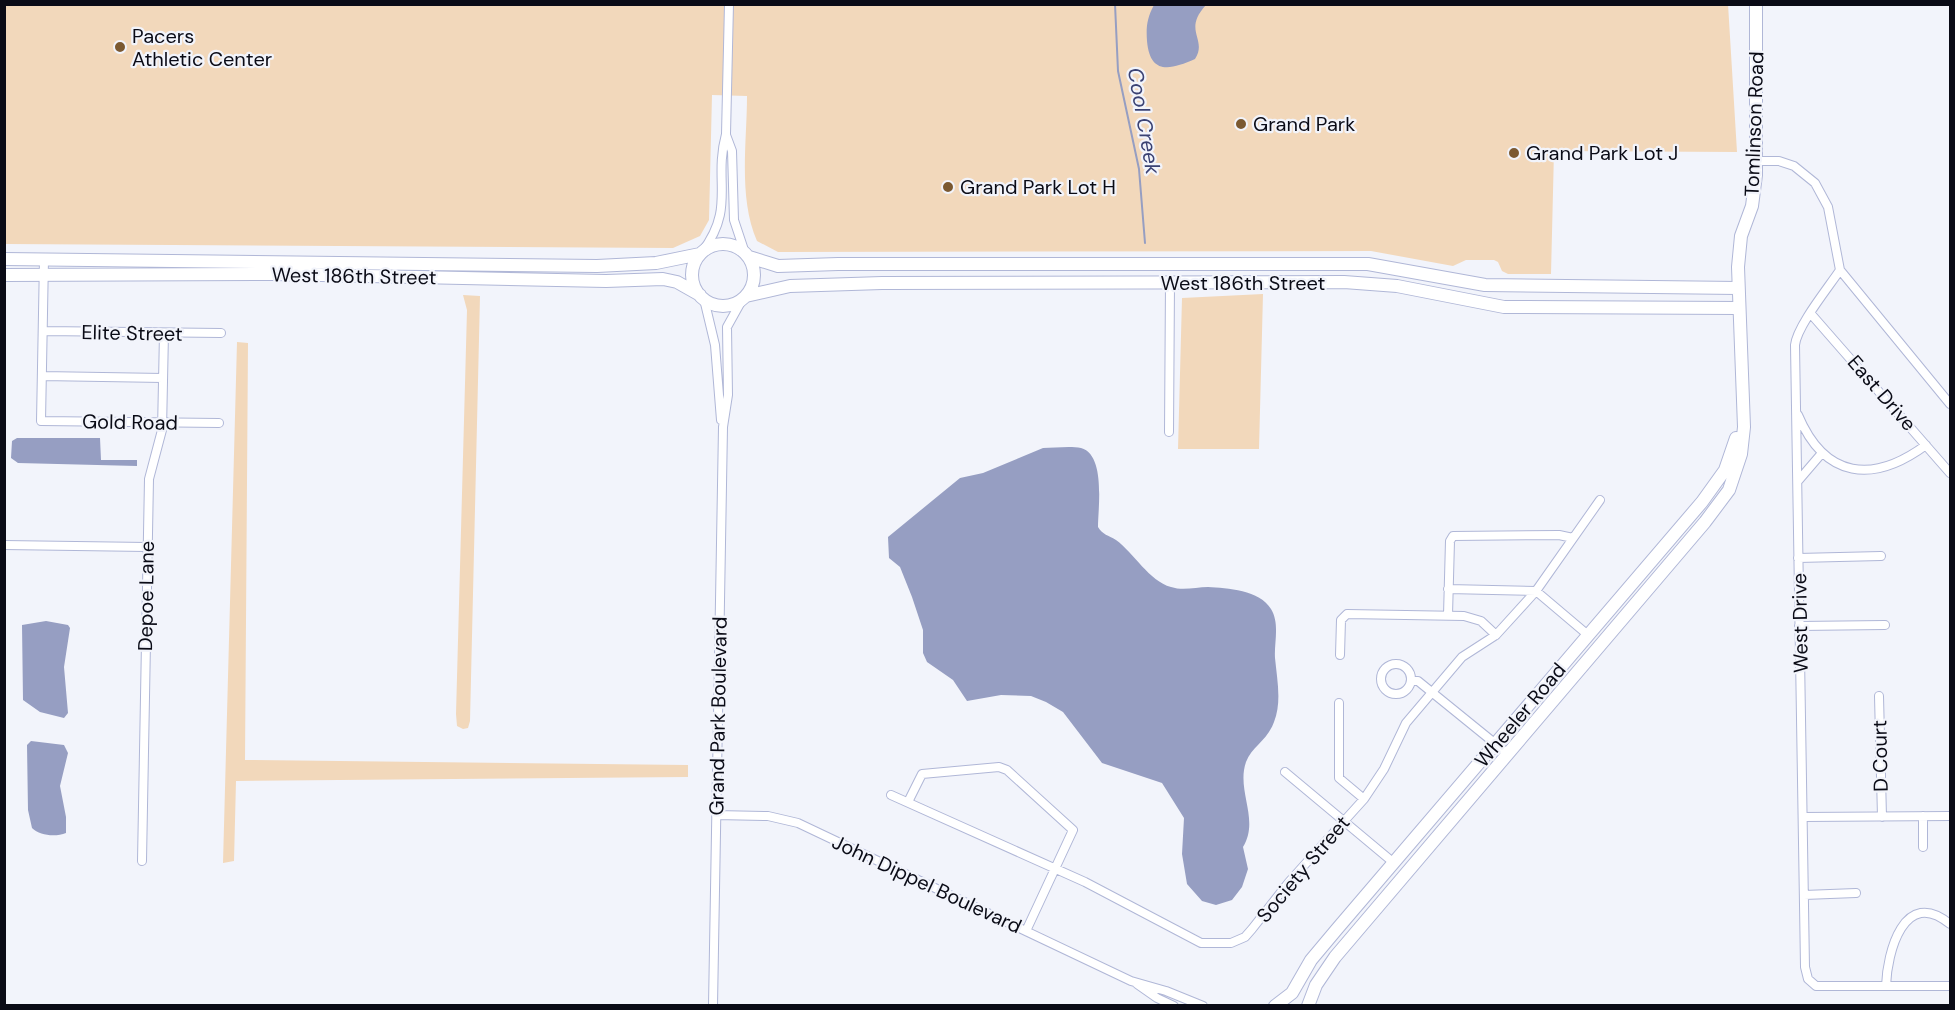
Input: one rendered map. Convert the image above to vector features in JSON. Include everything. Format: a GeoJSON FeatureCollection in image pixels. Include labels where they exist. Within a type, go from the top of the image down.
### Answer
{"type":"FeatureCollection","features":[{"type":"Feature","properties":{"kind":"street"},"geometry":{"type":"LineString","coordinates":[[726,134],[732,152],[734,220],[754,268],[754,280],[744,298],[726,306],[714,304],[702,297],[694,285],[692,273],[701,253],[718,228],[723,212],[722,151],[726,134],[729,4]]}},
{"type":"Feature","properties":{"kind":"street","name":"Tomlinson Road"},"geometry":{"type":"LineString","coordinates":[[1738,283],[1741,236],[1752,206],[1757,161],[1755,4]]}},
{"type":"Feature","properties":{"kind":"street"},"geometry":{"type":"LineString","coordinates":[[1757,161],[1779,161],[1794,166],[1806,173],[1815,183],[1828,207],[1840,270],[1950,404]]}},
{"type":"Feature","properties":{"kind":"street"},"geometry":{"type":"LineString","coordinates":[[701,253],[712,246],[724,244],[736,246],[747,255]]}},
{"type":"Feature","properties":{"kind":"street","name":"West 186th Street"},"geometry":{"type":"LineString","coordinates":[[4,259],[601,266],[656,263],[701,253]]}},
{"type":"Feature","properties":{"kind":"street","name":"West 186th Street"},"geometry":{"type":"LineString","coordinates":[[747,255],[777,266],[1267,263],[1378,265],[1485,285],[1738,283]]}},
{"type":"Feature","properties":{"kind":"street"},"geometry":{"type":"LineString","coordinates":[[44,259],[42,376],[163,378]]}},
{"type":"Feature","properties":{"kind":"street"},"geometry":{"type":"LineString","coordinates":[[1267,263],[1268,282]]}},
{"type":"Feature","properties":{"kind":"street","name":"West Drive"},"geometry":{"type":"LineString","coordinates":[[1840,270],[1796,335],[1805,967],[1808,979],[1816,986],[1886,986]]}},
{"type":"Feature","properties":{"kind":"street","name":"West 186th Street"},"geometry":{"type":"LineString","coordinates":[[4,275],[274,274],[606,281],[663,279],[677,282],[702,297]]}},
{"type":"Feature","properties":{"kind":"street","name":"West 186th Street"},"geometry":{"type":"LineString","coordinates":[[744,298],[790,286],[848,284],[1268,282],[1377,284],[1504,307],[1739,308]]}},
{"type":"Feature","properties":{"kind":"street"},"geometry":{"type":"LineString","coordinates":[[1168,432],[1170,283]]}},
{"type":"Feature","properties":{"kind":"street","name":"Wheeler Road"},"geometry":{"type":"LineString","coordinates":[[1308,1005],[1316,985],[1335,957],[1722,502],[1734,480],[1741,454],[1744,427],[1741,410],[1738,283]]}},
{"type":"Feature","properties":{"kind":"street","name":"Grand Park Boulevard"},"geometry":{"type":"LineString","coordinates":[[702,297],[715,345],[718,400],[723,427]]}},
{"type":"Feature","properties":{"kind":"street","name":"Grand Park Boulevard"},"geometry":{"type":"LineString","coordinates":[[713,1005],[723,427],[728,395],[727,327],[744,298]]}},
{"type":"Feature","properties":{"kind":"street","name":"East Drive"},"geometry":{"type":"LineString","coordinates":[[1811,314],[1950,473]]}},
{"type":"Feature","properties":{"kind":"street","name":"Elite Street"},"geometry":{"type":"LineString","coordinates":[[43,331],[221,333]]}},
{"type":"Feature","properties":{"kind":"street","name":"Depoe Lane"},"geometry":{"type":"LineString","coordinates":[[142,861],[149,472],[162,422],[164,333]]}},
{"type":"Feature","properties":{"kind":"street","name":"Gold Road"},"geometry":{"type":"LineString","coordinates":[[42,376],[41,421],[219,423]]}},
{"type":"Feature","properties":{"kind":"street","name":"Wheeler Road"},"geometry":{"type":"LineString","coordinates":[[1275,1005],[1292,993],[1311,960],[1715,486],[1732,456],[1741,410]]}},
{"type":"Feature","properties":{"kind":"street"},"geometry":{"type":"LineString","coordinates":[[1797,412],[1807,434],[1822,453],[1846,467],[1867,471],[1892,465],[1926,445]]}},
{"type":"Feature","properties":{"kind":"street"},"geometry":{"type":"LineString","coordinates":[[1798,481],[1822,453]]}},
{"type":"Feature","properties":{"kind":"street","name":"Society Street"},"geometry":{"type":"LineString","coordinates":[[891,795],[1055,869],[1201,943],[1219,945],[1245,937],[1343,820],[1364,799],[1384,769],[1406,723],[1462,657],[1496,635],[1536,591],[1600,500]]}},
{"type":"Feature","properties":{"kind":"street"},"geometry":{"type":"LineString","coordinates":[[1448,615],[1451,538],[1457,536],[1559,535],[1573,538]]}},
{"type":"Feature","properties":{"kind":"street"},"geometry":{"type":"LineString","coordinates":[[4,544],[147,547]]}},
{"type":"Feature","properties":{"kind":"street"},"geometry":{"type":"LineString","coordinates":[[1798,558],[1881,556]]}},
{"type":"Feature","properties":{"kind":"street"},"geometry":{"type":"LineString","coordinates":[[1448,590],[1536,591],[1588,635]]}},
{"type":"Feature","properties":{"kind":"street"},"geometry":{"type":"LineString","coordinates":[[1340,655],[1340,624],[1345,615],[1448,615],[1476,619],[1496,635]]}},
{"type":"Feature","properties":{"kind":"street"},"geometry":{"type":"LineString","coordinates":[[1799,626],[1885,625]]}},
{"type":"Feature","properties":{"kind":"street"},"geometry":{"type":"LineString","coordinates":[[1412,681],[1418,681],[1508,753]]}},
{"type":"Feature","properties":{"kind":"street","name":"D Court"},"geometry":{"type":"LineString","coordinates":[[1879,696],[1882,816]]}},
{"type":"Feature","properties":{"kind":"street"},"geometry":{"type":"LineString","coordinates":[[1339,703],[1338,774],[1341,780],[1364,799]]}},
{"type":"Feature","properties":{"kind":"street"},"geometry":{"type":"LineString","coordinates":[[908,802],[922,774],[999,767],[1007,770],[1073,830],[1026,931]]}},
{"type":"Feature","properties":{"kind":"street"},"geometry":{"type":"LineString","coordinates":[[1285,772],[1394,862]]}},
{"type":"Feature","properties":{"kind":"street","name":"John Dippel Boulevard"},"geometry":{"type":"LineString","coordinates":[[716,815],[768,816],[798,823],[1131,981],[1203,1005]]}},
{"type":"Feature","properties":{"kind":"street"},"geometry":{"type":"LineString","coordinates":[[1923,816],[1923,848]]}},
{"type":"Feature","properties":{"kind":"street"},"geometry":{"type":"LineString","coordinates":[[1803,817],[1950,816]]}},
{"type":"Feature","properties":{"kind":"street"},"geometry":{"type":"LineString","coordinates":[[1804,895],[1856,893]]}},
{"type":"Feature","properties":{"kind":"street"},"geometry":{"type":"LineString","coordinates":[[1950,924],[1932,914],[1919,914],[1907,920],[1898,934],[1888,959],[1886,986],[1950,986]]}},
{"type":"Feature","properties":{"kind":"street","name":"John Dippel Boulevard"},"geometry":{"type":"LineString","coordinates":[[1131,981],[1157,998],[1174,1005]]}},
{"type":"Feature","properties":{"kind":"shaded area","name":"Grand Park"},"geometry":{"type":"Polygon","coordinates":[[[1728,4],[1737,152],[1554,151],[1551,274],[1508,274],[1502,271],[1498,262],[1494,260],[1466,260],[1453,266],[1371,251],[778,252],[757,241],[747,207],[745,170],[747,96],[712,95],[709,220],[700,236],[673,248],[5,244],[5,5],[1728,4]]]}},
{"type":"Feature","properties":{"kind":"shaded area"},"geometry":{"type":"Polygon","coordinates":[[[1263,294],[1259,449],[1178,449],[1182,298],[1263,294]]]}},
{"type":"Feature","properties":{"kind":"shaded area"},"geometry":{"type":"Polygon","coordinates":[[[463,295],[480,296],[470,721],[468,728],[463,729],[457,726],[456,714],[467,310],[463,295]]]}},
{"type":"Feature","properties":{"kind":"shaded area"},"geometry":{"type":"Polygon","coordinates":[[[237,342],[248,343],[245,760],[688,765],[688,777],[236,781],[234,861],[223,863],[237,342]]]}},
{"type":"Feature","properties":{"kind":"water"},"geometry":{"type":"Polygon","coordinates":[[[1154,5],[1206,5],[1196,22],[1199,46],[1195,59],[1170,67],[1157,65],[1152,60],[1147,31],[1148,18],[1154,5]]]}},
{"type":"Feature","properties":{"kind":"water"},"geometry":{"type":"Polygon","coordinates":[[[17,438],[100,438],[101,460],[137,460],[137,466],[18,463],[11,458],[12,441],[17,438]]]}},
{"type":"Feature","properties":{"kind":"water"},"geometry":{"type":"Polygon","coordinates":[[[1077,447],[1089,453],[1094,461],[1099,483],[1098,527],[1123,546],[1156,579],[1176,588],[1208,587],[1242,591],[1266,603],[1274,615],[1278,707],[1271,729],[1246,762],[1244,784],[1249,826],[1243,847],[1248,869],[1242,887],[1232,900],[1216,905],[1202,901],[1187,884],[1182,854],[1184,818],[1162,783],[1102,763],[1063,712],[1046,702],[1031,696],[1001,695],[967,701],[953,680],[927,662],[923,653],[923,630],[900,567],[889,558],[888,537],[960,478],[983,473],[1043,448],[1077,447]]]}},
{"type":"Feature","properties":{"kind":"water"},"geometry":{"type":"Polygon","coordinates":[[[46,621],[68,625],[70,628],[64,667],[68,713],[64,718],[40,712],[23,700],[22,625],[46,621]]]}},
{"type":"Feature","properties":{"kind":"water"},"geometry":{"type":"Polygon","coordinates":[[[31,741],[64,745],[68,753],[60,786],[66,817],[66,833],[48,835],[32,828],[28,810],[27,745],[31,741]]]}},
{"type":"Feature","properties":{"kind":"waterway","name":"Cool Creek"},"geometry":{"type":"LineString","coordinates":[[1115,4],[1118,71],[1139,169],[1145,243]]}},
{"type":"Feature","properties":{"kind":"place","name":"Pacers Athletic Center"},"geometry":{"type":"Point","coordinates":[120,47]}},
{"type":"Feature","properties":{"kind":"place","name":"Grand Park"},"geometry":{"type":"Point","coordinates":[1241,124]}},
{"type":"Feature","properties":{"kind":"place","name":"Grand Park Lot J"},"geometry":{"type":"Point","coordinates":[1514,153]}},
{"type":"Feature","properties":{"kind":"place","name":"Grand Park Lot H"},"geometry":{"type":"Point","coordinates":[948,187]}}]}
